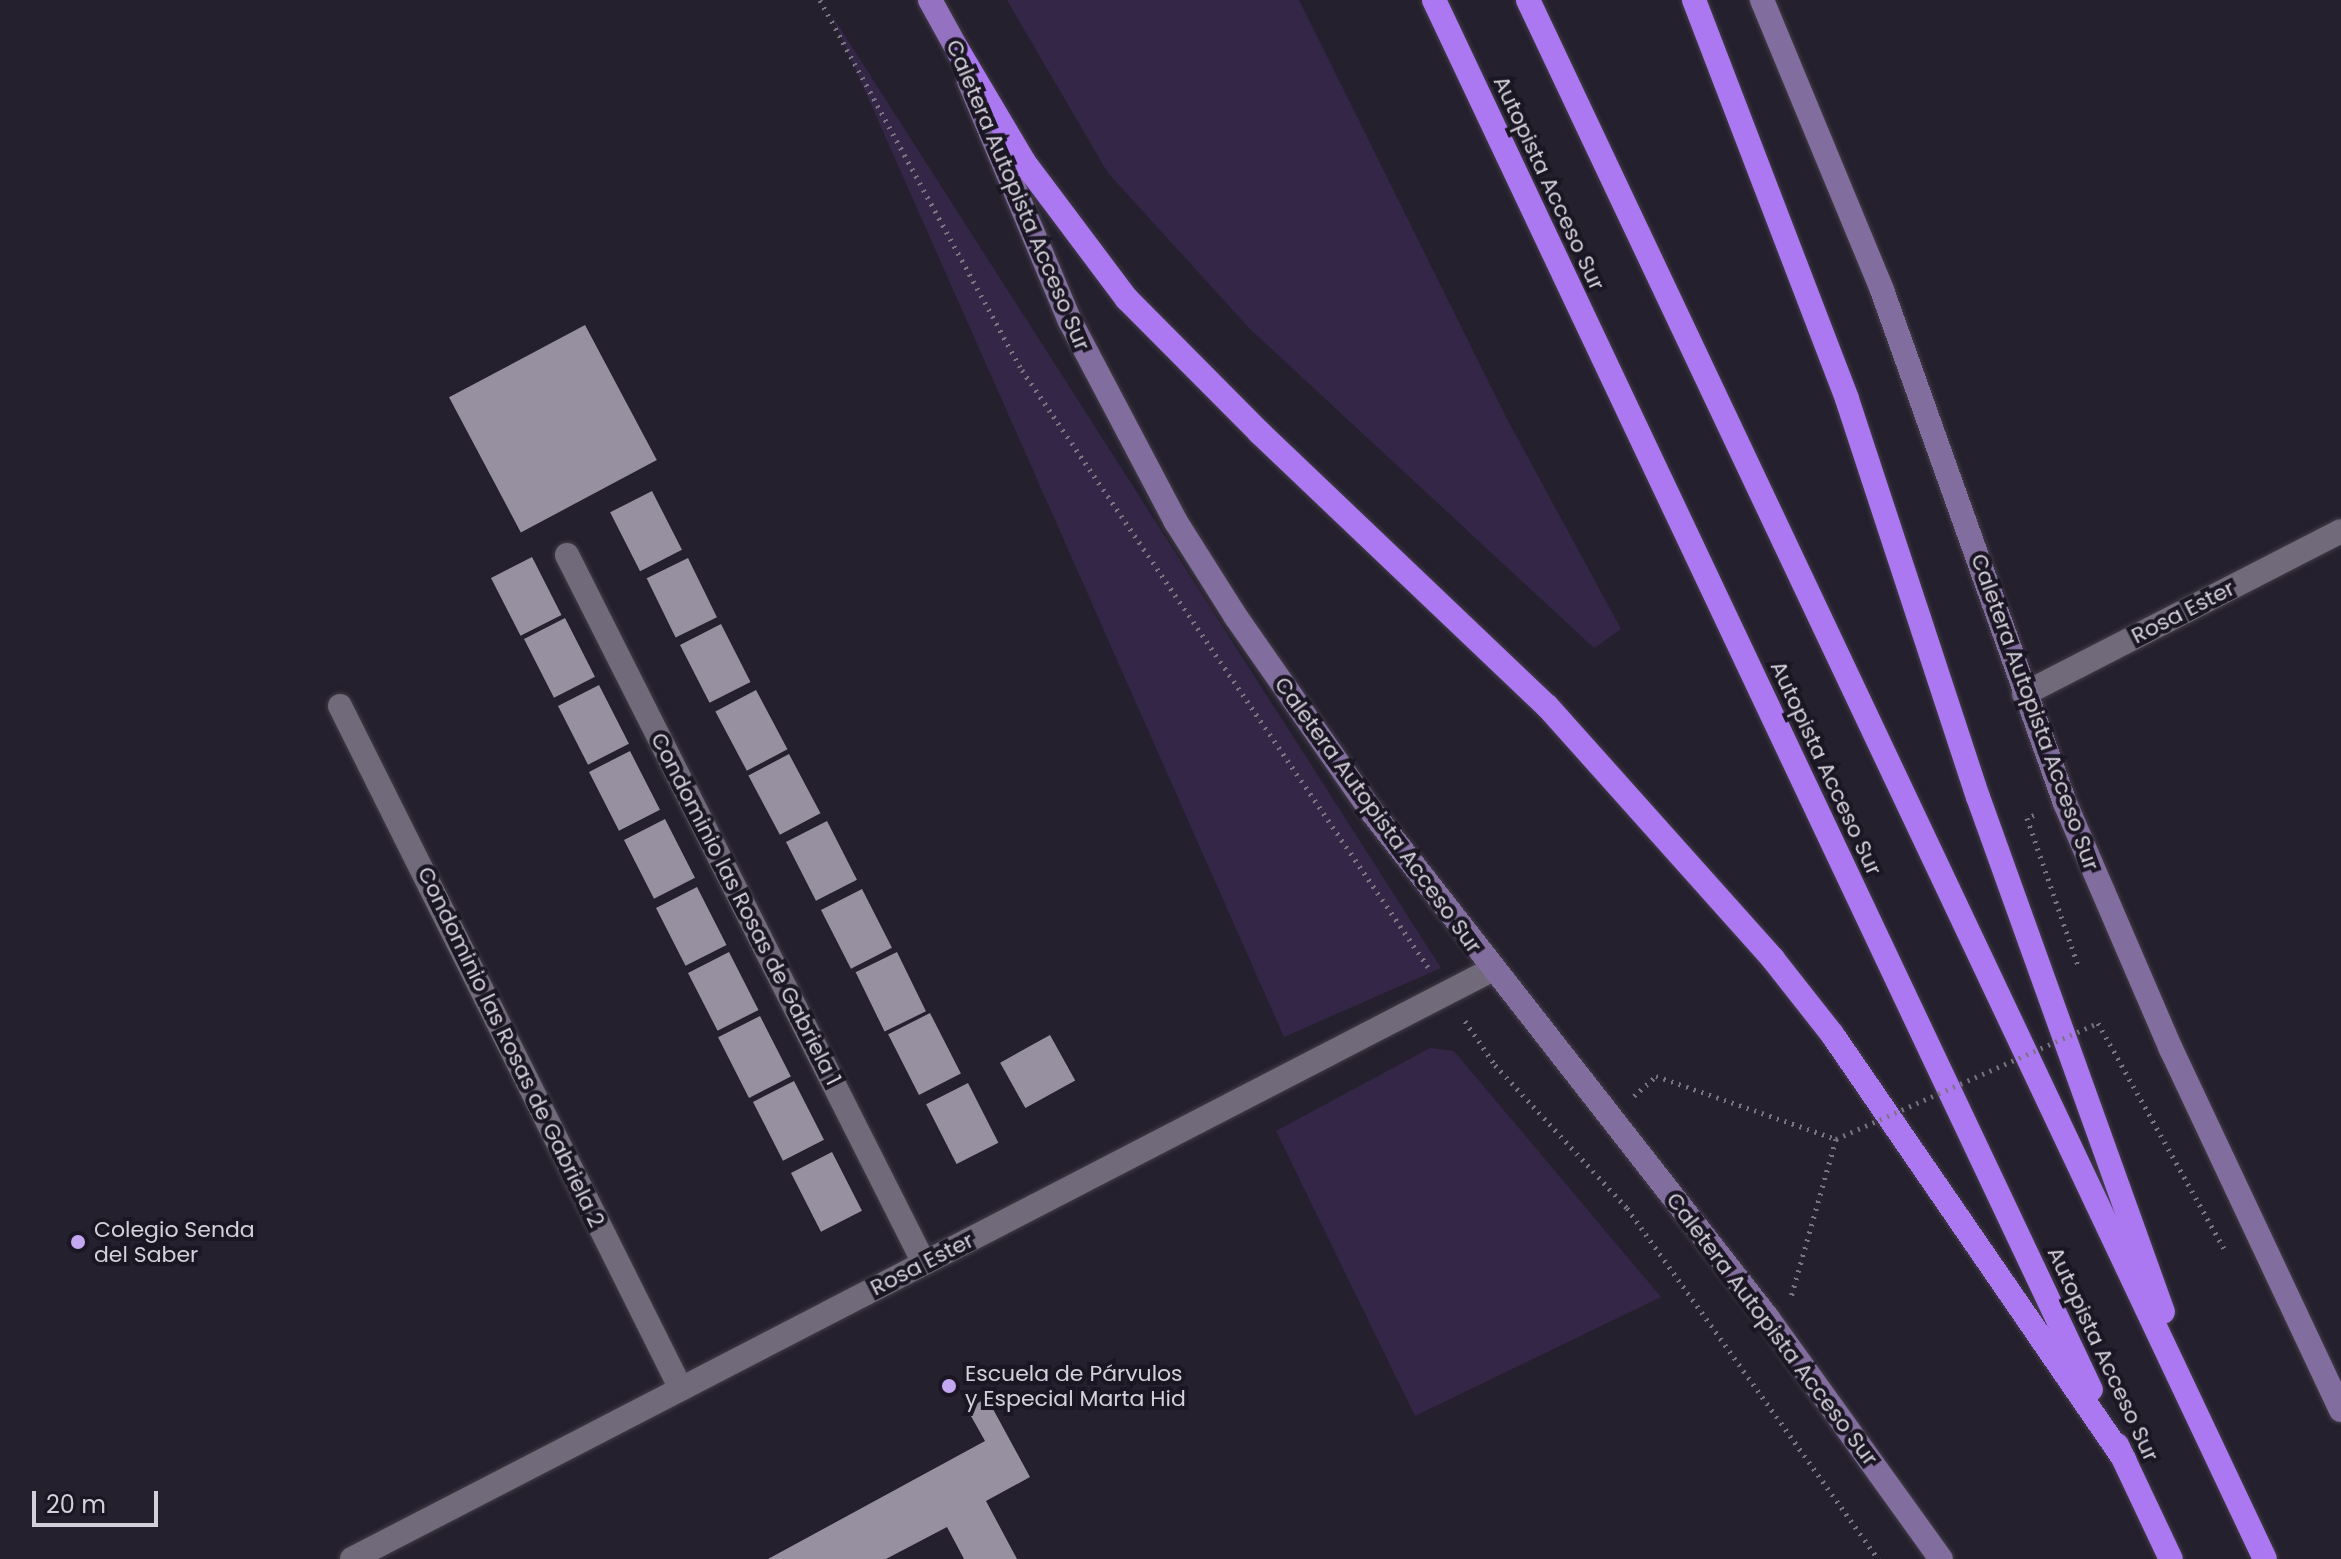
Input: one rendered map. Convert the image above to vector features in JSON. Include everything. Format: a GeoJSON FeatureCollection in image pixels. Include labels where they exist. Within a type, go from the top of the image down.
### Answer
{"type":"FeatureCollection","features":[{"type":"Feature","properties":{"kind":"highway","name":"Autopista Acceso Sur"},"geometry":{"type":"LineString","coordinates":[[1434,0],[2171,1559]]}},
{"type":"Feature","properties":{"kind":"highway"},"geometry":{"type":"LineString","coordinates":[[1528,0],[2265,1559]]}},
{"type":"Feature","properties":{"kind":"highway"},"geometry":{"type":"LineString","coordinates":[[1694,0],[1847,399],[1978,797],[2203,1429]]}},
{"type":"Feature","properties":{"kind":"highway"},"geometry":{"type":"LineString","coordinates":[[957,49],[1024,162],[1127,299],[1260,433],[1547,706],[1773,959],[1840,1046],[2124,1459]]}},
{"type":"Feature","properties":{"kind":"main road","name":"Caletera Autopista Acceso Sur"},"geometry":{"type":"LineString","coordinates":[[930,0],[957,49],[1070,321],[1176,522],[1304,717],[1491,970],[1767,1317],[1941,1559]]}},
{"type":"Feature","properties":{"kind":"main road","name":"Caletera Autopista Acceso Sur"},"geometry":{"type":"LineString","coordinates":[[1762,0],[1867,249],[2065,803],[2171,1049],[2341,1410]]}},
{"type":"Feature","properties":{"kind":"street","name":"Rosa Ester"},"geometry":{"type":"LineString","coordinates":[[2024,694],[2341,531]]}},
{"type":"Feature","properties":{"kind":"street","name":"Condominio las Rosas de Gabriela 1"},"geometry":{"type":"LineString","coordinates":[[567,555],[924,1263]]}},
{"type":"Feature","properties":{"kind":"street","name":"Condominio las Rosas de Gabriela 2"},"geometry":{"type":"LineString","coordinates":[[340,706],[681,1389]]}},
{"type":"Feature","properties":{"kind":"street","name":"Rosa Ester"},"geometry":{"type":"LineString","coordinates":[[352,1559],[1491,970]]}},
{"type":"Feature","properties":{"kind":"path"},"geometry":{"type":"LineString","coordinates":[[2027,818],[2083,979]]}},
{"type":"Feature","properties":{"kind":"path"},"geometry":{"type":"LineString","coordinates":[[2093,1008],[2098,1023],[2226,1252]]}},
{"type":"Feature","properties":{"kind":"path"},"geometry":{"type":"LineString","coordinates":[[1656,1076],[1836,1139],[2098,1023]]}},
{"type":"Feature","properties":{"kind":"path"},"geometry":{"type":"LineString","coordinates":[[1794,1294],[1836,1139]]}},
{"type":"Feature","properties":{"kind":"shaded area"},"geometry":{"type":"Polygon","coordinates":[[[1007,0],[1299,0],[1506,417],[1621,629],[1594,648],[1250,329],[1108,173],[1007,0]]]}},
{"type":"Feature","properties":{"kind":"shaded area"},"geometry":{"type":"Polygon","coordinates":[[[831,14],[1441,968],[1284,1037],[831,14]]]}},
{"type":"Feature","properties":{"kind":"shaded area"},"geometry":{"type":"Polygon","coordinates":[[[1430,1048],[1454,1051],[1661,1297],[1415,1416],[1276,1131],[1430,1048]]]}},
{"type":"Feature","properties":{"kind":"building"},"geometry":{"type":"Polygon","coordinates":[[[585,325],[657,460],[521,532],[449,397],[585,325]]]}},
{"type":"Feature","properties":{"kind":"building"},"geometry":{"type":"Polygon","coordinates":[[[652,491],[682,550],[640,571],[610,512],[652,491]]]}},
{"type":"Feature","properties":{"kind":"building"},"geometry":{"type":"Polygon","coordinates":[[[532,557],[562,615],[521,636],[491,578],[532,557]]]}},
{"type":"Feature","properties":{"kind":"building"},"geometry":{"type":"Polygon","coordinates":[[[688,558],[717,617],[676,637],[647,578],[688,558]]]}},
{"type":"Feature","properties":{"kind":"building"},"geometry":{"type":"Polygon","coordinates":[[[565,618],[595,677],[554,698],[524,639],[565,618]]]}},
{"type":"Feature","properties":{"kind":"building"},"geometry":{"type":"Polygon","coordinates":[[[721,624],[751,682],[710,703],[680,645],[721,624]]]}},
{"type":"Feature","properties":{"kind":"building"},"geometry":{"type":"Polygon","coordinates":[[[599,685],[629,744],[588,765],[558,706],[599,685]]]}},
{"type":"Feature","properties":{"kind":"building"},"geometry":{"type":"Polygon","coordinates":[[[756,690],[787,749],[747,771],[715,712],[756,690]]]}},
{"type":"Feature","properties":{"kind":"building"},"geometry":{"type":"Polygon","coordinates":[[[630,751],[660,810],[619,831],[589,772],[630,751]]]}},
{"type":"Feature","properties":{"kind":"building"},"geometry":{"type":"Polygon","coordinates":[[[789,754],[820,813],[780,835],[748,776],[789,754]]]}},
{"type":"Feature","properties":{"kind":"building"},"geometry":{"type":"Polygon","coordinates":[[[665,819],[695,878],[654,899],[624,840],[665,819]]]}},
{"type":"Feature","properties":{"kind":"building"},"geometry":{"type":"Polygon","coordinates":[[[827,821],[857,880],[816,901],[786,842],[827,821]]]}},
{"type":"Feature","properties":{"kind":"building"},"geometry":{"type":"Polygon","coordinates":[[[697,887],[727,945],[686,966],[656,908],[697,887]]]}},
{"type":"Feature","properties":{"kind":"building"},"geometry":{"type":"Polygon","coordinates":[[[862,889],[892,948],[851,969],[821,910],[862,889]]]}},
{"type":"Feature","properties":{"kind":"building"},"geometry":{"type":"Polygon","coordinates":[[[729,952],[759,1010],[718,1031],[688,973],[729,952]]]}},
{"type":"Feature","properties":{"kind":"building"},"geometry":{"type":"Polygon","coordinates":[[[897,952],[926,1011],[885,1031],[856,972],[897,952]]]}},
{"type":"Feature","properties":{"kind":"building"},"geometry":{"type":"Polygon","coordinates":[[[930,1013],[961,1074],[919,1095],[888,1034],[930,1013]]]}},
{"type":"Feature","properties":{"kind":"building"},"geometry":{"type":"Polygon","coordinates":[[[760,1016],[791,1077],[749,1098],[718,1037],[760,1016]]]}},
{"type":"Feature","properties":{"kind":"building"},"geometry":{"type":"Polygon","coordinates":[[[1050,1035],[1075,1080],[1025,1108],[1000,1063],[1050,1035]]]}},
{"type":"Feature","properties":{"kind":"building"},"geometry":{"type":"Polygon","coordinates":[[[794,1081],[824,1140],[783,1161],[753,1102],[794,1081]]]}},
{"type":"Feature","properties":{"kind":"building"},"geometry":{"type":"Polygon","coordinates":[[[968,1083],[998,1143],[957,1164],[926,1104],[968,1083]]]}},
{"type":"Feature","properties":{"kind":"building"},"geometry":{"type":"Polygon","coordinates":[[[832,1152],[862,1211],[821,1232],[791,1173],[832,1152]]]}},
{"type":"Feature","properties":{"kind":"building"},"geometry":{"type":"Polygon","coordinates":[[[987,1398],[1030,1477],[986,1501],[1017,1559],[964,1559],[947,1527],[886,1559],[768,1559],[985,1441],[967,1409],[987,1398]]]}},
{"type":"Feature","properties":{"kind":"place","name":"Colegio Senda del Saber"},"geometry":{"type":"Point","coordinates":[78,1242]}},
{"type":"Feature","properties":{"kind":"place","name":"Escuela de Párvulos y Especial Marta Hid"},"geometry":{"type":"Point","coordinates":[949,1386]}}]}
